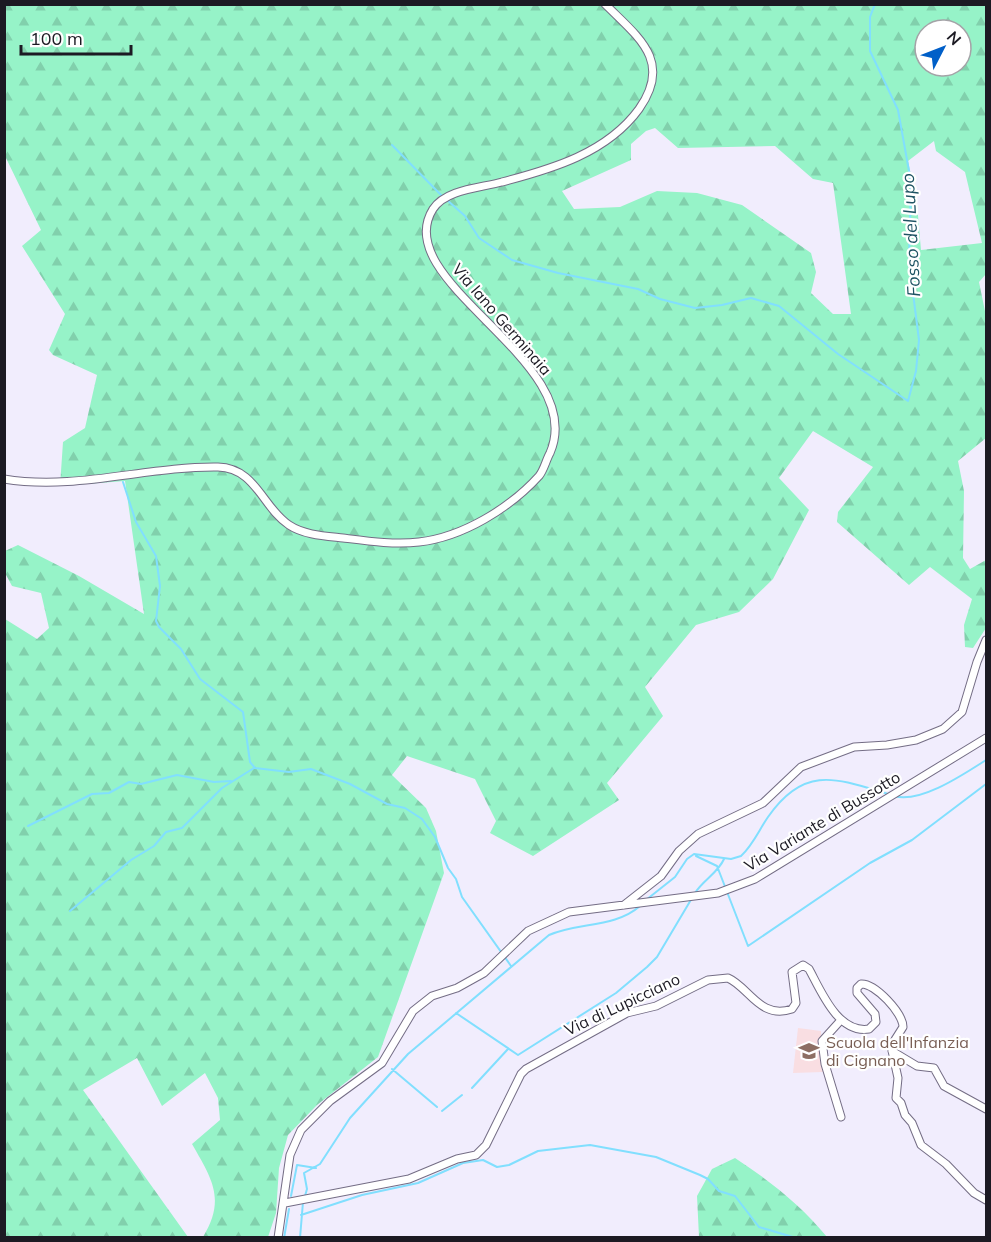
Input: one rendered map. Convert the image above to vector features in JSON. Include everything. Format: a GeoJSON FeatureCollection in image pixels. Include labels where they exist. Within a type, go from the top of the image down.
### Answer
{"type":"FeatureCollection","features":[{"type":"Feature","properties":{"kind":"street","name":"Via Iano Germinaia"},"geometry":{"type":"LineString","coordinates":[[4,479],[69,483],[145,471],[220,467],[241,472],[250,479],[281,519],[290,526],[315,535],[369,541],[419,542],[451,534],[462,531],[509,503],[541,474],[555,442],[556,415],[540,380],[442,273],[426,236],[430,213],[439,202],[460,192],[505,182],[574,159],[602,145],[628,123],[649,91],[653,69],[651,55],[604,4]]}},
{"type":"Feature","properties":{"kind":"street"},"geometry":{"type":"LineString","coordinates":[[624,905],[661,876],[679,851],[698,834],[763,803],[801,767],[854,747],[906,742],[943,729],[962,712],[976,662],[987,640]]}},
{"type":"Feature","properties":{"kind":"street","name":"Via Variante di Bussotto"},"geometry":{"type":"LineString","coordinates":[[278,1238],[285,1203],[290,1155],[297,1136],[330,1101],[382,1063],[412,1011],[432,996],[457,988],[484,973],[511,945],[548,920],[570,912],[718,893],[755,879],[987,738]]}},
{"type":"Feature","properties":{"kind":"street","name":"Via di Lupicciano"},"geometry":{"type":"LineString","coordinates":[[285,1203],[409,1179],[457,1158],[476,1155],[486,1145],[521,1074],[535,1062],[627,1013],[656,1006],[708,980],[728,978],[756,1003],[788,1011],[796,1003],[792,972],[803,965],[809,969],[841,1020]]}},
{"type":"Feature","properties":{"kind":"street"},"geometry":{"type":"LineString","coordinates":[[841,1117],[828,1074],[822,1041],[841,1020],[854,1028],[864,1030],[874,1026],[877,1018],[857,993],[858,986],[864,983],[902,1019],[903,1027],[892,1043],[898,1078],[896,1098],[902,1103],[904,1115],[912,1123],[917,1140],[974,1193],[987,1200]]}},
{"type":"Feature","properties":{"kind":"street"},"geometry":{"type":"LineString","coordinates":[[892,1051],[917,1066],[934,1068],[944,1086],[987,1109]]}},
{"type":"Feature","properties":{"kind":"shaded area","name":"Scuola dell'Infanzia di Cignano"},"geometry":{"type":"Polygon","coordinates":[[[798,1028],[821,1031],[823,1072],[793,1073],[798,1028]]]}},
{"type":"Feature","properties":{"kind":"green space"},"geometry":{"type":"Polygon","coordinates":[[[5,5],[986,5],[986,274],[979,282],[986,316],[986,438],[958,461],[964,491],[963,558],[970,569],[986,560],[986,628],[973,648],[965,647],[964,625],[972,599],[930,567],[909,585],[837,522],[838,512],[873,467],[813,431],[779,478],[809,510],[773,579],[739,612],[696,625],[645,687],[663,716],[607,783],[619,800],[533,856],[490,833],[496,821],[475,779],[407,756],[392,775],[426,808],[436,831],[444,873],[378,1057],[317,1105],[288,1135],[279,1168],[276,1213],[268,1237],[203,1237],[214,1211],[214,1189],[192,1144],[220,1120],[218,1098],[205,1073],[162,1106],[137,1058],[83,1090],[188,1237],[5,1237],[5,619],[37,639],[49,628],[41,593],[12,586],[5,573],[5,551],[18,545],[79,576],[144,614],[125,481],[60,486],[63,442],[85,428],[97,375],[53,355],[49,350],[65,314],[22,246],[41,230],[5,156],[5,5]],[[655,128],[646,131],[631,144],[631,160],[562,191],[574,209],[620,207],[657,191],[697,193],[742,205],[811,253],[816,272],[811,293],[833,314],[851,314],[833,183],[813,179],[775,146],[678,148],[655,128]],[[934,141],[908,161],[917,204],[921,250],[982,243],[965,172],[936,151],[934,141]]]}},
{"type":"Feature","properties":{"kind":"green space"},"geometry":{"type":"Polygon","coordinates":[[[735,1158],[784,1194],[807,1214],[827,1237],[699,1237],[697,1196],[712,1169],[735,1158]]]}},
{"type":"Feature","properties":{"kind":"waterway","name":"Fosso del Lupo"},"geometry":{"type":"LineString","coordinates":[[447,200],[465,216],[479,238],[512,260],[558,273],[638,289],[660,299],[695,308],[751,298],[779,306],[838,354],[908,401],[916,371],[919,340],[909,262],[911,182],[898,110],[870,51],[870,17],[875,4]]}},
{"type":"Feature","properties":{"kind":"waterway"},"geometry":{"type":"LineString","coordinates":[[392,145],[442,196]]}},
{"type":"Feature","properties":{"kind":"waterway"},"geometry":{"type":"LineString","coordinates":[[123,482],[136,522],[156,556],[160,586],[156,621],[181,649],[200,679],[243,712],[250,762],[255,768]]}},
{"type":"Feature","properties":{"kind":"waterway"},"geometry":{"type":"LineString","coordinates":[[894,796],[916,796],[929,792],[986,760]]}},
{"type":"Feature","properties":{"kind":"waterway"},"geometry":{"type":"LineString","coordinates":[[70,911],[131,860],[154,846],[166,832],[182,828],[222,788],[254,768]]}},
{"type":"Feature","properties":{"kind":"waterway"},"geometry":{"type":"LineString","coordinates":[[255,768],[289,772],[311,769],[350,784],[387,804],[405,808],[422,819],[435,837],[448,868],[456,879],[462,897],[511,966]]}},
{"type":"Feature","properties":{"kind":"waterway"},"geometry":{"type":"LineString","coordinates":[[28,826],[92,794],[109,793],[129,782],[141,784],[177,775],[214,782],[231,781]]}},
{"type":"Feature","properties":{"kind":"waterway"},"geometry":{"type":"LineString","coordinates":[[646,900],[675,877],[687,859],[694,854],[731,859],[741,856],[781,800],[795,789],[808,783],[822,780],[837,781],[888,794]]}},
{"type":"Feature","properties":{"kind":"waterway"},"geometry":{"type":"LineString","coordinates":[[696,856],[717,866],[748,946],[870,863],[912,840],[986,784]]}},
{"type":"Feature","properties":{"kind":"waterway"},"geometry":{"type":"LineString","coordinates":[[695,893],[724,859]]}},
{"type":"Feature","properties":{"kind":"waterway"},"geometry":{"type":"LineString","coordinates":[[456,1013],[518,1055],[616,993],[647,967],[657,957],[692,898]]}},
{"type":"Feature","properties":{"kind":"waterway"},"geometry":{"type":"LineString","coordinates":[[305,1196],[307,1189],[304,1173],[320,1164],[350,1118],[408,1054],[549,935],[619,918],[640,906]]}},
{"type":"Feature","properties":{"kind":"waterway"},"geometry":{"type":"LineString","coordinates":[[472,1088],[508,1049]]}},
{"type":"Feature","properties":{"kind":"waterway"},"geometry":{"type":"LineString","coordinates":[[392,1069],[437,1107]]}},
{"type":"Feature","properties":{"kind":"waterway"},"geometry":{"type":"LineString","coordinates":[[442,1111],[462,1095]]}},
{"type":"Feature","properties":{"kind":"waterway"},"geometry":{"type":"LineString","coordinates":[[301,1215],[362,1195],[418,1183],[463,1163],[483,1160],[497,1167],[509,1165],[538,1151],[590,1145],[656,1157],[700,1175],[708,1179],[719,1191],[735,1196],[759,1227],[796,1238]]}},
{"type":"Feature","properties":{"kind":"waterway"},"geometry":{"type":"LineString","coordinates":[[291,1196],[297,1165],[316,1168]]}},
{"type":"Feature","properties":{"kind":"waterway"},"geometry":{"type":"LineString","coordinates":[[300,1238],[303,1202]]}},
{"type":"Feature","properties":{"kind":"waterway"},"geometry":{"type":"LineString","coordinates":[[284,1238],[289,1209]]}},
{"type":"Feature","properties":{"kind":"place","name":"Scuola dell'Infanzia di Cignano"},"geometry":{"type":"Point","coordinates":[809,1051]}}]}
